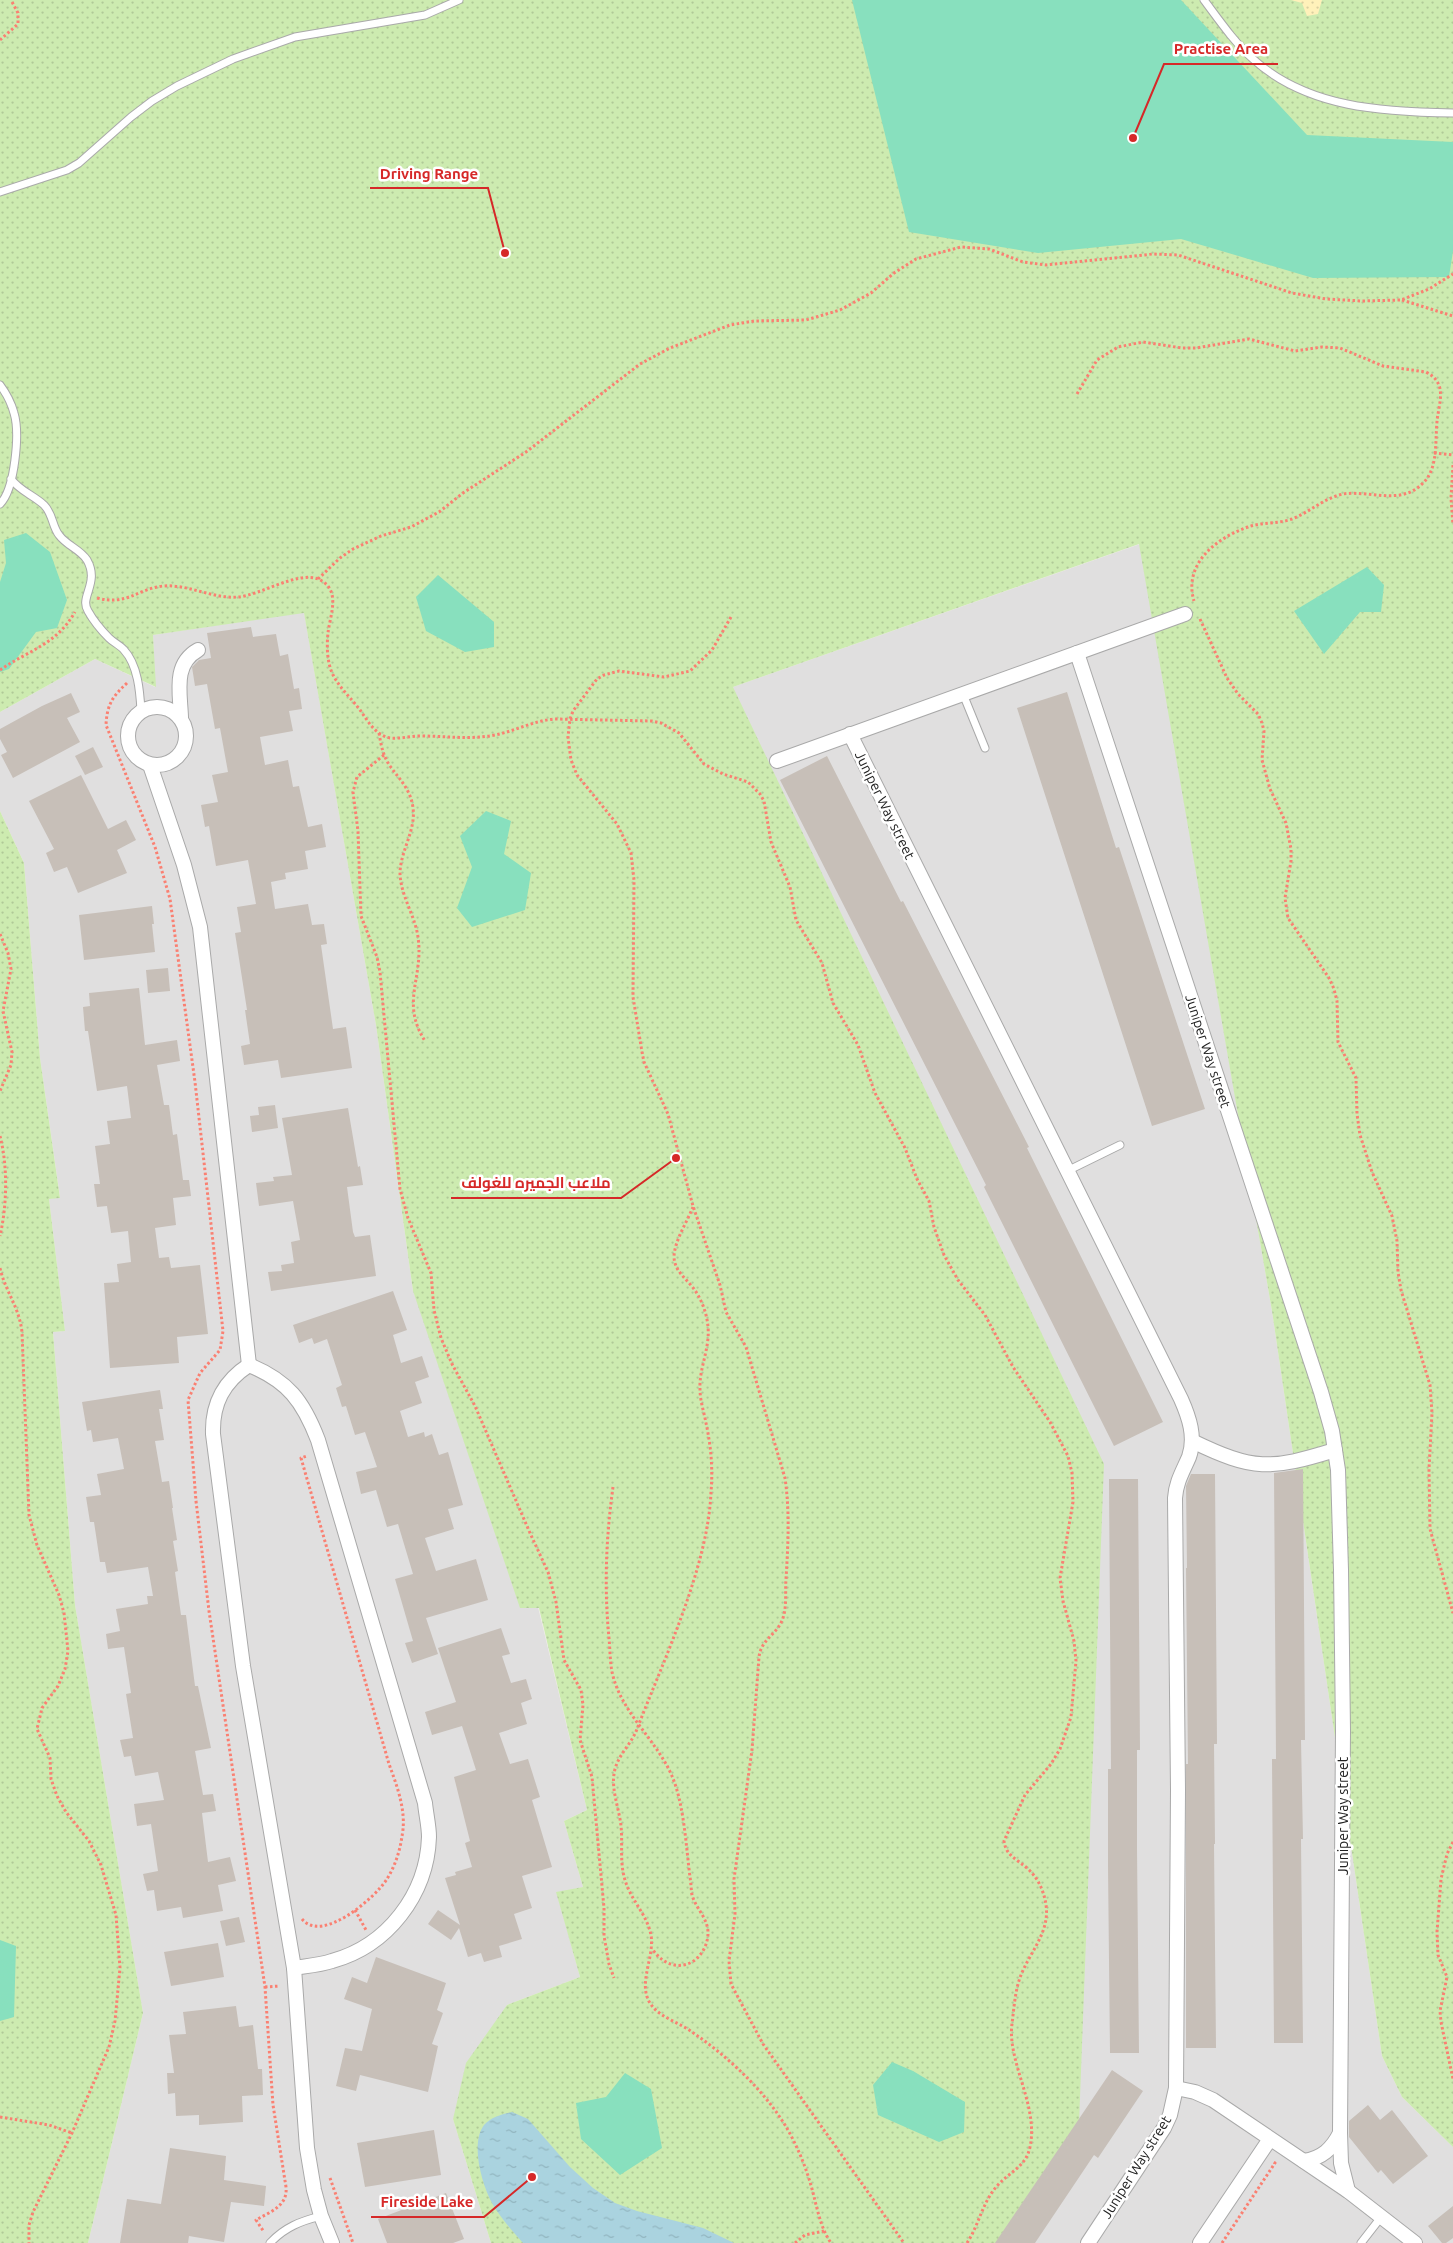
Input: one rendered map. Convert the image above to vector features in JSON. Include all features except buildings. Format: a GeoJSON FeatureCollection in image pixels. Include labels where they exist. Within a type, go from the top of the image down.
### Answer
{"type":"FeatureCollection","features":[{"type":"Feature","properties":{"kind":"street","name":"Juniper Way street"},"geometry":{"type":"LineString","coordinates":[[777,761],[1193,612]]}},
{"type":"Feature","properties":{"kind":"street"},"geometry":{"type":"LineString","coordinates":[[180,717],[169,709],[159,707],[150,707],[141,711],[129,727],[129,746],[134,755],[150,765],[160,766],[178,758],[184,750],[187,741],[187,731],[180,717],[179,686],[182,664],[188,656],[198,650]]}},
{"type":"Feature","properties":{"kind":"street","name":"Juniper Way street"},"geometry":{"type":"LineString","coordinates":[[1077,653],[1321,1392],[1335,1450],[1340,1534],[1343,1722],[1340,2133],[1341,2162],[1348,2191]]}},
{"type":"Feature","properties":{"kind":"street","name":"Juniper Way street"},"geometry":{"type":"LineString","coordinates":[[850,734],[1181,1399],[1191,1427],[1190,1455],[1177,1483],[1175,1498],[1178,1790],[1176,2088],[1170,2115],[1164,2128],[1088,2243]]}},
{"type":"Feature","properties":{"kind":"street"},"geometry":{"type":"LineString","coordinates":[[150,765],[184,865],[200,927],[249,1366]]}},
{"type":"Feature","properties":{"kind":"street"},"geometry":{"type":"LineString","coordinates":[[249,1366],[272,1377],[293,1393],[304,1407],[312,1422],[425,1803],[429,1837],[424,1870],[411,1901],[390,1928],[364,1948],[340,1958],[294,1968]]}},
{"type":"Feature","properties":{"kind":"street"},"geometry":{"type":"LineString","coordinates":[[249,1366],[228,1383],[220,1394],[215,1407],[213,1434],[243,1666],[294,1968],[307,2148],[314,2190],[321,2216],[332,2243]]}},
{"type":"Feature","properties":{"kind":"street"},"geometry":{"type":"LineString","coordinates":[[1192,1441],[1236,1461],[1267,1465],[1298,1461],[1335,1450]]}},
{"type":"Feature","properties":{"kind":"street"},"geometry":{"type":"LineString","coordinates":[[1176,2088],[1196,2092],[1213,2100],[1348,2191],[1415,2243]]}},
{"type":"Feature","properties":{"kind":"street"},"geometry":{"type":"LineString","coordinates":[[1304,2161],[1322,2155],[1336,2142],[1340,2133]]}},
{"type":"Feature","properties":{"kind":"street"},"geometry":{"type":"LineString","coordinates":[[1200,2243],[1270,2139]]}},
{"type":"Feature","properties":{"kind":"lane"},"geometry":{"type":"LineString","coordinates":[[0,192],[67,170],[79,163],[131,117],[152,102],[177,86],[233,59],[295,37],[327,30],[425,15],[459,0]]}},
{"type":"Feature","properties":{"kind":"lane"},"geometry":{"type":"LineString","coordinates":[[1204,0],[1250,57],[1276,78],[1306,93],[1338,103],[1396,111],[1453,113]]}},
{"type":"Feature","properties":{"kind":"lane"},"geometry":{"type":"LineString","coordinates":[[0,385],[12,405],[16,425],[11,479],[7,496],[0,504]]}},
{"type":"Feature","properties":{"kind":"lane"},"geometry":{"type":"LineString","coordinates":[[11,479],[20,490],[48,509],[58,534],[69,545],[78,549],[87,560],[93,578],[86,599],[86,610],[108,637],[124,650],[132,662],[141,698],[141,711]]}},
{"type":"Feature","properties":{"kind":"lane"},"geometry":{"type":"LineString","coordinates":[[963,694],[986,748]]}},
{"type":"Feature","properties":{"kind":"lane"},"geometry":{"type":"LineString","coordinates":[[1067,1171],[1120,1145]]}},
{"type":"Feature","properties":{"kind":"lane"},"geometry":{"type":"LineString","coordinates":[[270,2243],[282,2232],[299,2222],[321,2216]]}},
{"type":"Feature","properties":{"kind":"lane"},"geometry":{"type":"LineString","coordinates":[[1361,2243],[1382,2216]]}},
{"type":"Feature","properties":{"kind":"path"},"geometry":{"type":"LineString","coordinates":[[0,40],[18,24],[18,13],[11,0]]}},
{"type":"Feature","properties":{"kind":"path"},"geometry":{"type":"LineString","coordinates":[[318,579],[340,558],[360,545],[411,527],[439,512],[526,452],[654,355],[730,325],[754,321],[806,320],[823,316],[856,303],[904,265],[916,259],[961,246],[989,249],[1023,262],[1046,265],[1166,253],[1190,258],[1308,297],[1362,301],[1401,300],[1453,316]]}},
{"type":"Feature","properties":{"kind":"path"},"geometry":{"type":"LineString","coordinates":[[1401,300],[1429,289],[1453,274]]}},
{"type":"Feature","properties":{"kind":"path"},"geometry":{"type":"LineString","coordinates":[[1077,394],[1097,360],[1112,349],[1130,343],[1143,342],[1196,348],[1249,339],[1295,351],[1322,347],[1340,348],[1384,366],[1426,372],[1436,380],[1442,391],[1434,453],[1430,474],[1425,482],[1401,496],[1354,494],[1334,497],[1292,519],[1249,527],[1219,542],[1198,561],[1191,582],[1193,612],[1227,678],[1238,694],[1258,714],[1262,723],[1264,731],[1262,753],[1266,777],[1286,823],[1290,842],[1291,861],[1285,898],[1288,918],[1329,978],[1338,1001],[1337,1034],[1341,1050],[1356,1078],[1356,1114],[1360,1135],[1372,1172],[1392,1216],[1397,1241],[1400,1290],[1430,1386],[1432,1413],[1429,1469],[1430,1529],[1453,1613]]}},
{"type":"Feature","properties":{"kind":"path"},"geometry":{"type":"LineString","coordinates":[[1434,453],[1453,455]]}},
{"type":"Feature","properties":{"kind":"path"},"geometry":{"type":"LineString","coordinates":[[1453,465],[1451,498],[1453,525]]}},
{"type":"Feature","properties":{"kind":"path"},"geometry":{"type":"LineString","coordinates":[[0,670],[47,644],[58,635],[86,599],[97,597],[122,600],[163,586],[177,586],[215,595],[237,597],[298,579],[318,579],[329,588],[334,602],[328,636],[329,662],[332,674],[379,734],[384,755],[405,784],[413,810],[412,824],[402,855],[400,874],[402,887],[418,936],[419,962],[412,1006],[416,1024],[425,1041]]}},
{"type":"Feature","properties":{"kind":"path"},"geometry":{"type":"LineString","coordinates":[[731,617],[712,650],[690,671],[664,677],[618,671],[604,675],[582,698],[570,719],[568,737],[574,768],[582,782],[617,824],[631,853],[634,880],[633,997],[644,1062],[668,1114],[693,1206],[720,1285],[726,1312],[746,1346],[785,1478],[790,1523],[783,1617],[777,1630],[762,1645],[759,1657],[752,1750],[734,1870],[734,1923],[728,1972],[736,1994],[763,2044],[904,2243]]}},
{"type":"Feature","properties":{"kind":"path"},"geometry":{"type":"LineString","coordinates":[[379,734],[397,738],[420,736],[479,738],[496,735],[541,720],[642,720],[661,724],[679,733],[704,764],[723,774],[748,782],[760,794],[764,801],[771,842],[790,887],[796,920],[822,963],[833,1003],[858,1045],[874,1093],[905,1148],[917,1179],[929,1201],[944,1255],[958,1280],[993,1328],[1021,1380],[1061,1441],[1070,1464],[1073,1502],[1060,1578],[1063,1601],[1074,1641],[1076,1661],[1071,1717],[1060,1749],[1052,1764],[1025,1795],[1004,1841],[1008,1852],[1035,1877],[1044,1895],[1046,1905],[1046,1926],[1020,1977],[1012,2025],[1013,2043],[1028,2102],[1032,2138],[1030,2148],[1022,2165],[992,2193],[967,2243]]}},
{"type":"Feature","properties":{"kind":"path"},"geometry":{"type":"LineString","coordinates":[[384,755],[358,777],[353,792],[358,831],[361,916],[380,972],[400,1189],[408,1218],[431,1273],[434,1310],[441,1338],[452,1364],[476,1406],[548,1572],[556,1602],[564,1660],[581,1690],[583,1706],[580,1740],[592,1776],[604,1908],[604,1936],[609,1964],[614,1978]]}},
{"type":"Feature","properties":{"kind":"path"},"geometry":{"type":"LineString","coordinates":[[0,934],[8,953],[11,969],[3,1011],[12,1052],[10,1065],[0,1091]]}},
{"type":"Feature","properties":{"kind":"path"},"geometry":{"type":"LineString","coordinates":[[0,1136],[5,1179],[0,1236]]}},
{"type":"Feature","properties":{"kind":"path"},"geometry":{"type":"LineString","coordinates":[[693,1206],[676,1248],[675,1262],[677,1269],[695,1290],[701,1301],[708,1325],[707,1350],[701,1371],[700,1389],[710,1451],[712,1495],[705,1538],[680,1617],[632,1741],[620,1756],[616,1766],[614,1787],[621,1823],[623,1873],[626,1884],[649,1926],[652,1950],[645,1989],[650,2004],[656,2010],[694,2033],[723,2056],[771,2105],[805,2166],[824,2231],[831,2243]]}},
{"type":"Feature","properties":{"kind":"path"},"geometry":{"type":"LineString","coordinates":[[0,1268],[5,1285],[17,1307],[22,1332],[28,1515],[37,1545],[59,1594],[67,1632],[68,1651],[65,1670],[58,1686],[42,1708],[37,1729],[50,1758],[51,1779],[57,1796],[66,1812],[89,1841],[101,1864],[116,1916],[119,1942],[120,1977],[115,2021],[100,2071],[33,2212],[29,2225],[29,2243]]}},
{"type":"Feature","properties":{"kind":"path"},"geometry":{"type":"LineString","coordinates":[[296,1912],[305,1923],[317,1927],[337,1922],[373,1897],[386,1881],[394,1866],[403,1834],[402,1814],[397,1787],[302,1458],[322,1452]]}},
{"type":"Feature","properties":{"kind":"path"},"geometry":{"type":"LineString","coordinates":[[614,1487],[608,1528],[605,1586],[612,1672],[618,1690],[638,1726],[667,1765],[676,1786],[682,1810],[692,1896],[705,1918],[708,1934],[707,1941],[698,1957],[682,1965],[665,1962],[652,1950]]}},
{"type":"Feature","properties":{"kind":"path"},"geometry":{"type":"LineString","coordinates":[[1453,1842],[1447,1854],[1441,1879],[1437,1932],[1438,1955],[1447,1977],[1440,2011],[1441,2022],[1453,2079]]}},
{"type":"Feature","properties":{"kind":"path"},"geometry":{"type":"LineString","coordinates":[[0,2117],[49,2125],[72,2133]]}},
{"type":"Feature","properties":{"kind":"path"},"geometry":{"type":"LineString","coordinates":[[328,2172],[353,2243]]}},
{"type":"Feature","properties":{"kind":"path"},"geometry":{"type":"LineString","coordinates":[[794,2243],[805,2235],[824,2231]]}},
{"type":"Feature","properties":{"kind":"shaded area"},"geometry":{"type":"Polygon","coordinates":[[[1140,544],[1272,1311],[1382,2056],[1402,2097],[1453,2147],[1453,2243],[1000,2243],[733,687],[1140,544]]]}},
{"type":"Feature","properties":{"kind":"shaded area"},"geometry":{"type":"Polygon","coordinates":[[[304,612],[376,1025],[413,1291],[538,1607],[587,1810],[564,1821],[583,1887],[557,1893],[580,1977],[507,2005],[453,2119],[491,2243],[88,2243],[143,2013],[75,1605],[53,1332],[65,1331],[49,1199],[60,1197],[40,1058],[24,863],[0,811],[0,712],[95,659],[155,687],[153,635],[304,612]]]}},
{"type":"Feature","properties":{"kind":"green space"},"geometry":{"type":"Polygon","coordinates":[[[0,0],[1453,0],[1453,2147],[1402,2097],[1382,2056],[1272,1311],[1139,544],[733,687],[1104,1464],[1079,2124],[1000,2243],[491,2243],[453,2119],[466,2063],[507,2005],[580,1977],[556,1892],[583,1887],[564,1821],[587,1810],[539,1608],[520,1608],[413,1291],[376,1025],[304,613],[153,635],[156,687],[95,659],[0,712],[0,0]]]}},
{"type":"Feature","properties":{"kind":"green space"},"geometry":{"type":"Polygon","coordinates":[[[852,0],[1181,0],[1307,135],[1453,142],[1453,251],[1449,277],[1313,278],[1181,239],[1038,253],[909,232],[852,0]]]}},
{"type":"Feature","properties":{"kind":"green space"},"geometry":{"type":"Polygon","coordinates":[[[26,533],[50,552],[67,600],[57,628],[36,632],[9,669],[0,672],[0,582],[6,563],[4,540],[26,533]]]}},
{"type":"Feature","properties":{"kind":"green space"},"geometry":{"type":"Polygon","coordinates":[[[1367,567],[1384,585],[1381,612],[1360,612],[1324,654],[1294,611],[1367,567]]]}},
{"type":"Feature","properties":{"kind":"green space"},"geometry":{"type":"Polygon","coordinates":[[[438,575],[494,622],[494,647],[465,652],[426,631],[416,597],[438,575]]]}},
{"type":"Feature","properties":{"kind":"green space"},"geometry":{"type":"Polygon","coordinates":[[[0,811],[24,863],[40,1058],[60,1198],[49,1199],[65,1331],[53,1332],[75,1605],[143,2013],[88,2243],[0,2243],[0,811]]]}},
{"type":"Feature","properties":{"kind":"green space"},"geometry":{"type":"Polygon","coordinates":[[[486,811],[511,821],[504,854],[531,873],[525,910],[472,927],[457,908],[472,867],[460,836],[486,811]]]}},
{"type":"Feature","properties":{"kind":"green space"},"geometry":{"type":"Polygon","coordinates":[[[0,1940],[16,1946],[14,2017],[0,2021],[0,1940]]]}},
{"type":"Feature","properties":{"kind":"green space"},"geometry":{"type":"Polygon","coordinates":[[[892,2062],[913,2071],[965,2102],[964,2132],[939,2142],[878,2115],[873,2085],[892,2062]]]}},
{"type":"Feature","properties":{"kind":"green space"},"geometry":{"type":"Polygon","coordinates":[[[625,2073],[651,2089],[662,2148],[620,2175],[581,2139],[576,2103],[606,2097],[625,2073]]]}},
{"type":"Feature","properties":{"kind":"sand"},"geometry":{"type":"Polygon","coordinates":[[[1291,0],[1322,0],[1318,14],[1307,16],[1302,3],[1291,0]]]}},
{"type":"Feature","properties":{"kind":"water"},"geometry":{"type":"Polygon","coordinates":[[[512,2112],[528,2119],[570,2167],[593,2188],[615,2203],[637,2211],[703,2228],[734,2243],[523,2243],[506,2224],[492,2203],[481,2175],[478,2153],[480,2133],[484,2125],[493,2118],[512,2112]]]}},
{"type":"Feature","properties":{"kind":"place","name":"Practise Area"},"geometry":{"type":"Point","coordinates":[1133,138]}},
{"type":"Feature","properties":{"kind":"place","name":"Driving Range"},"geometry":{"type":"Point","coordinates":[505,253]}},
{"type":"Feature","properties":{"kind":"place","name":"ملاعب الجميره للغولف"},"geometry":{"type":"Point","coordinates":[676,1158]}},
{"type":"Feature","properties":{"kind":"place","name":"Fireside Lake"},"geometry":{"type":"Point","coordinates":[532,2177]}}]}
